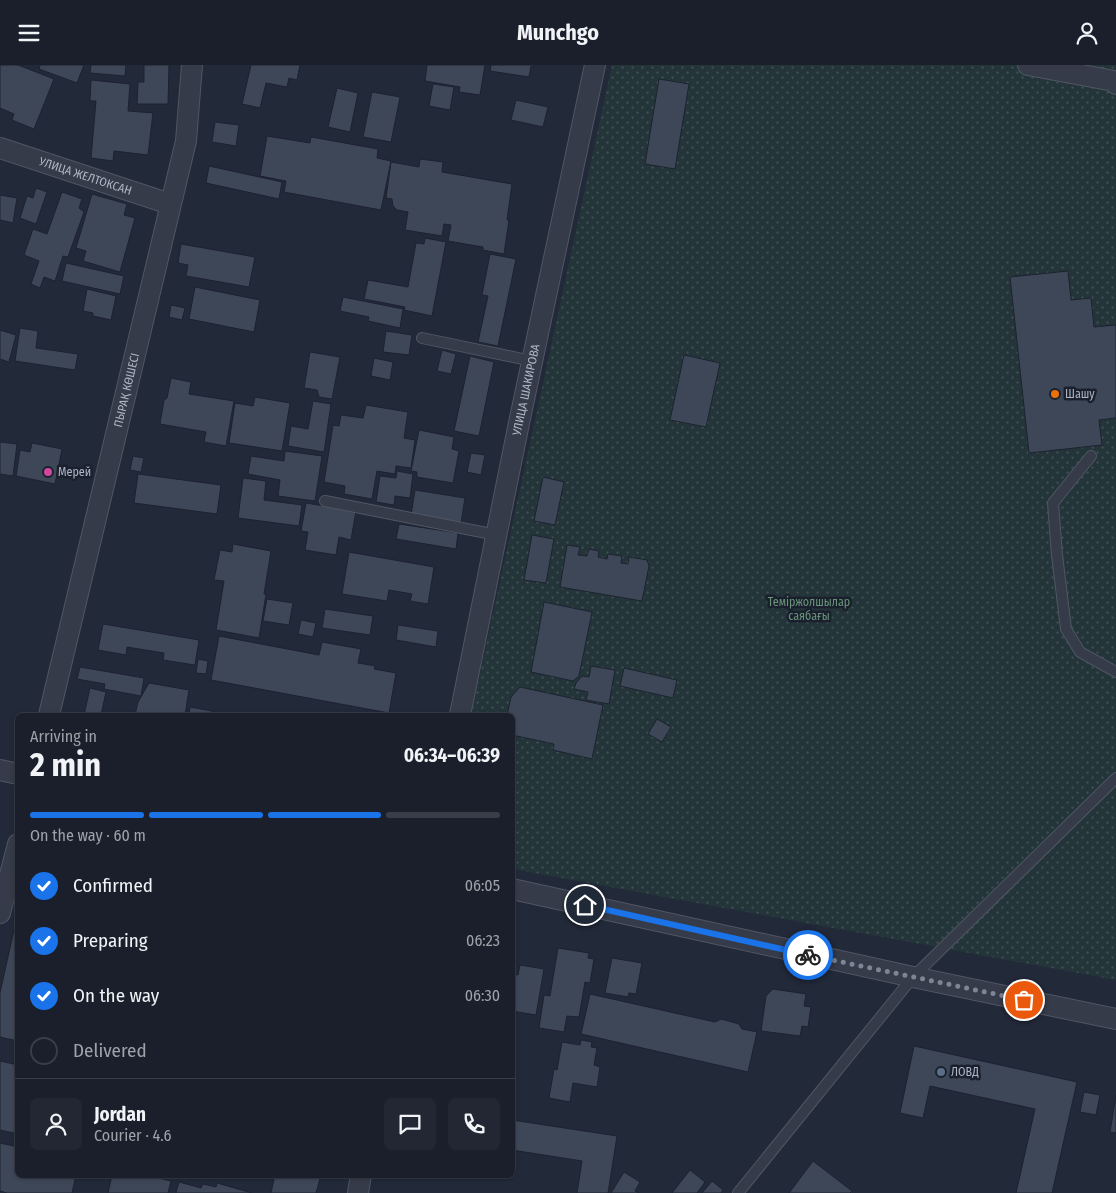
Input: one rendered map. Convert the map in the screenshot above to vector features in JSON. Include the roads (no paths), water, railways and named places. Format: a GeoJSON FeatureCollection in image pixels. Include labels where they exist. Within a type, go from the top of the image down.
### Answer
{"type":"FeatureCollection","features":[{"type":"Feature","properties":{"kind":"street","name":"ПЫРАҚ КӨШЕСІ"},"geometry":{"type":"LineString","coordinates":[[49,713],[186,141],[192,65]]}},
{"type":"Feature","properties":{"kind":"street","name":"УЛИЦА ШАКИРОВА"},"geometry":{"type":"LineString","coordinates":[[460,713],[595,65]]}},
{"type":"Feature","properties":{"kind":"street"},"geometry":{"type":"LineString","coordinates":[[1028,65],[1114,81],[1116,84]]}},
{"type":"Feature","properties":{"kind":"street","name":"УЛИЦА ЖЕЛТОКСАН"},"geometry":{"type":"LineString","coordinates":[[0,148],[170,205]]}},
{"type":"Feature","properties":{"kind":"street"},"geometry":{"type":"LineString","coordinates":[[0,770],[15,773]]}},
{"type":"Feature","properties":{"kind":"street"},"geometry":{"type":"LineString","coordinates":[[0,913],[15,856]]}},
{"type":"Feature","properties":{"kind":"street"},"geometry":{"type":"LineString","coordinates":[[515,890],[913,977],[1116,1019]]}},
{"type":"Feature","properties":{"kind":"street"},"geometry":{"type":"LineString","coordinates":[[358,1193],[360,1178]]}},
{"type":"Feature","properties":{"kind":"lane"},"geometry":{"type":"LineString","coordinates":[[422,339],[532,361]]}},
{"type":"Feature","properties":{"kind":"lane"},"geometry":{"type":"LineString","coordinates":[[1091,456],[1053,503],[1059,573],[1066,629],[1080,652],[1116,672]]}},
{"type":"Feature","properties":{"kind":"lane"},"geometry":{"type":"LineString","coordinates":[[325,501],[496,535]]}},
{"type":"Feature","properties":{"kind":"lane"},"geometry":{"type":"LineString","coordinates":[[738,1193],[913,977],[1116,777]]}},
{"type":"Feature","properties":{"kind":"place","name":"Шашу"},"geometry":{"type":"Point","coordinates":[1055,394]}},
{"type":"Feature","properties":{"kind":"place","name":"Мерей"},"geometry":{"type":"Point","coordinates":[48,472]}},
{"type":"Feature","properties":{"kind":"place","name":"ЛОВД"},"geometry":{"type":"Point","coordinates":[941,1072]}},
{"type":"Feature","properties":{"kind":"park label","name":"Теміржолшылар саябағы"},"geometry":{"type":"Point","coordinates":[809,609]}}]}
